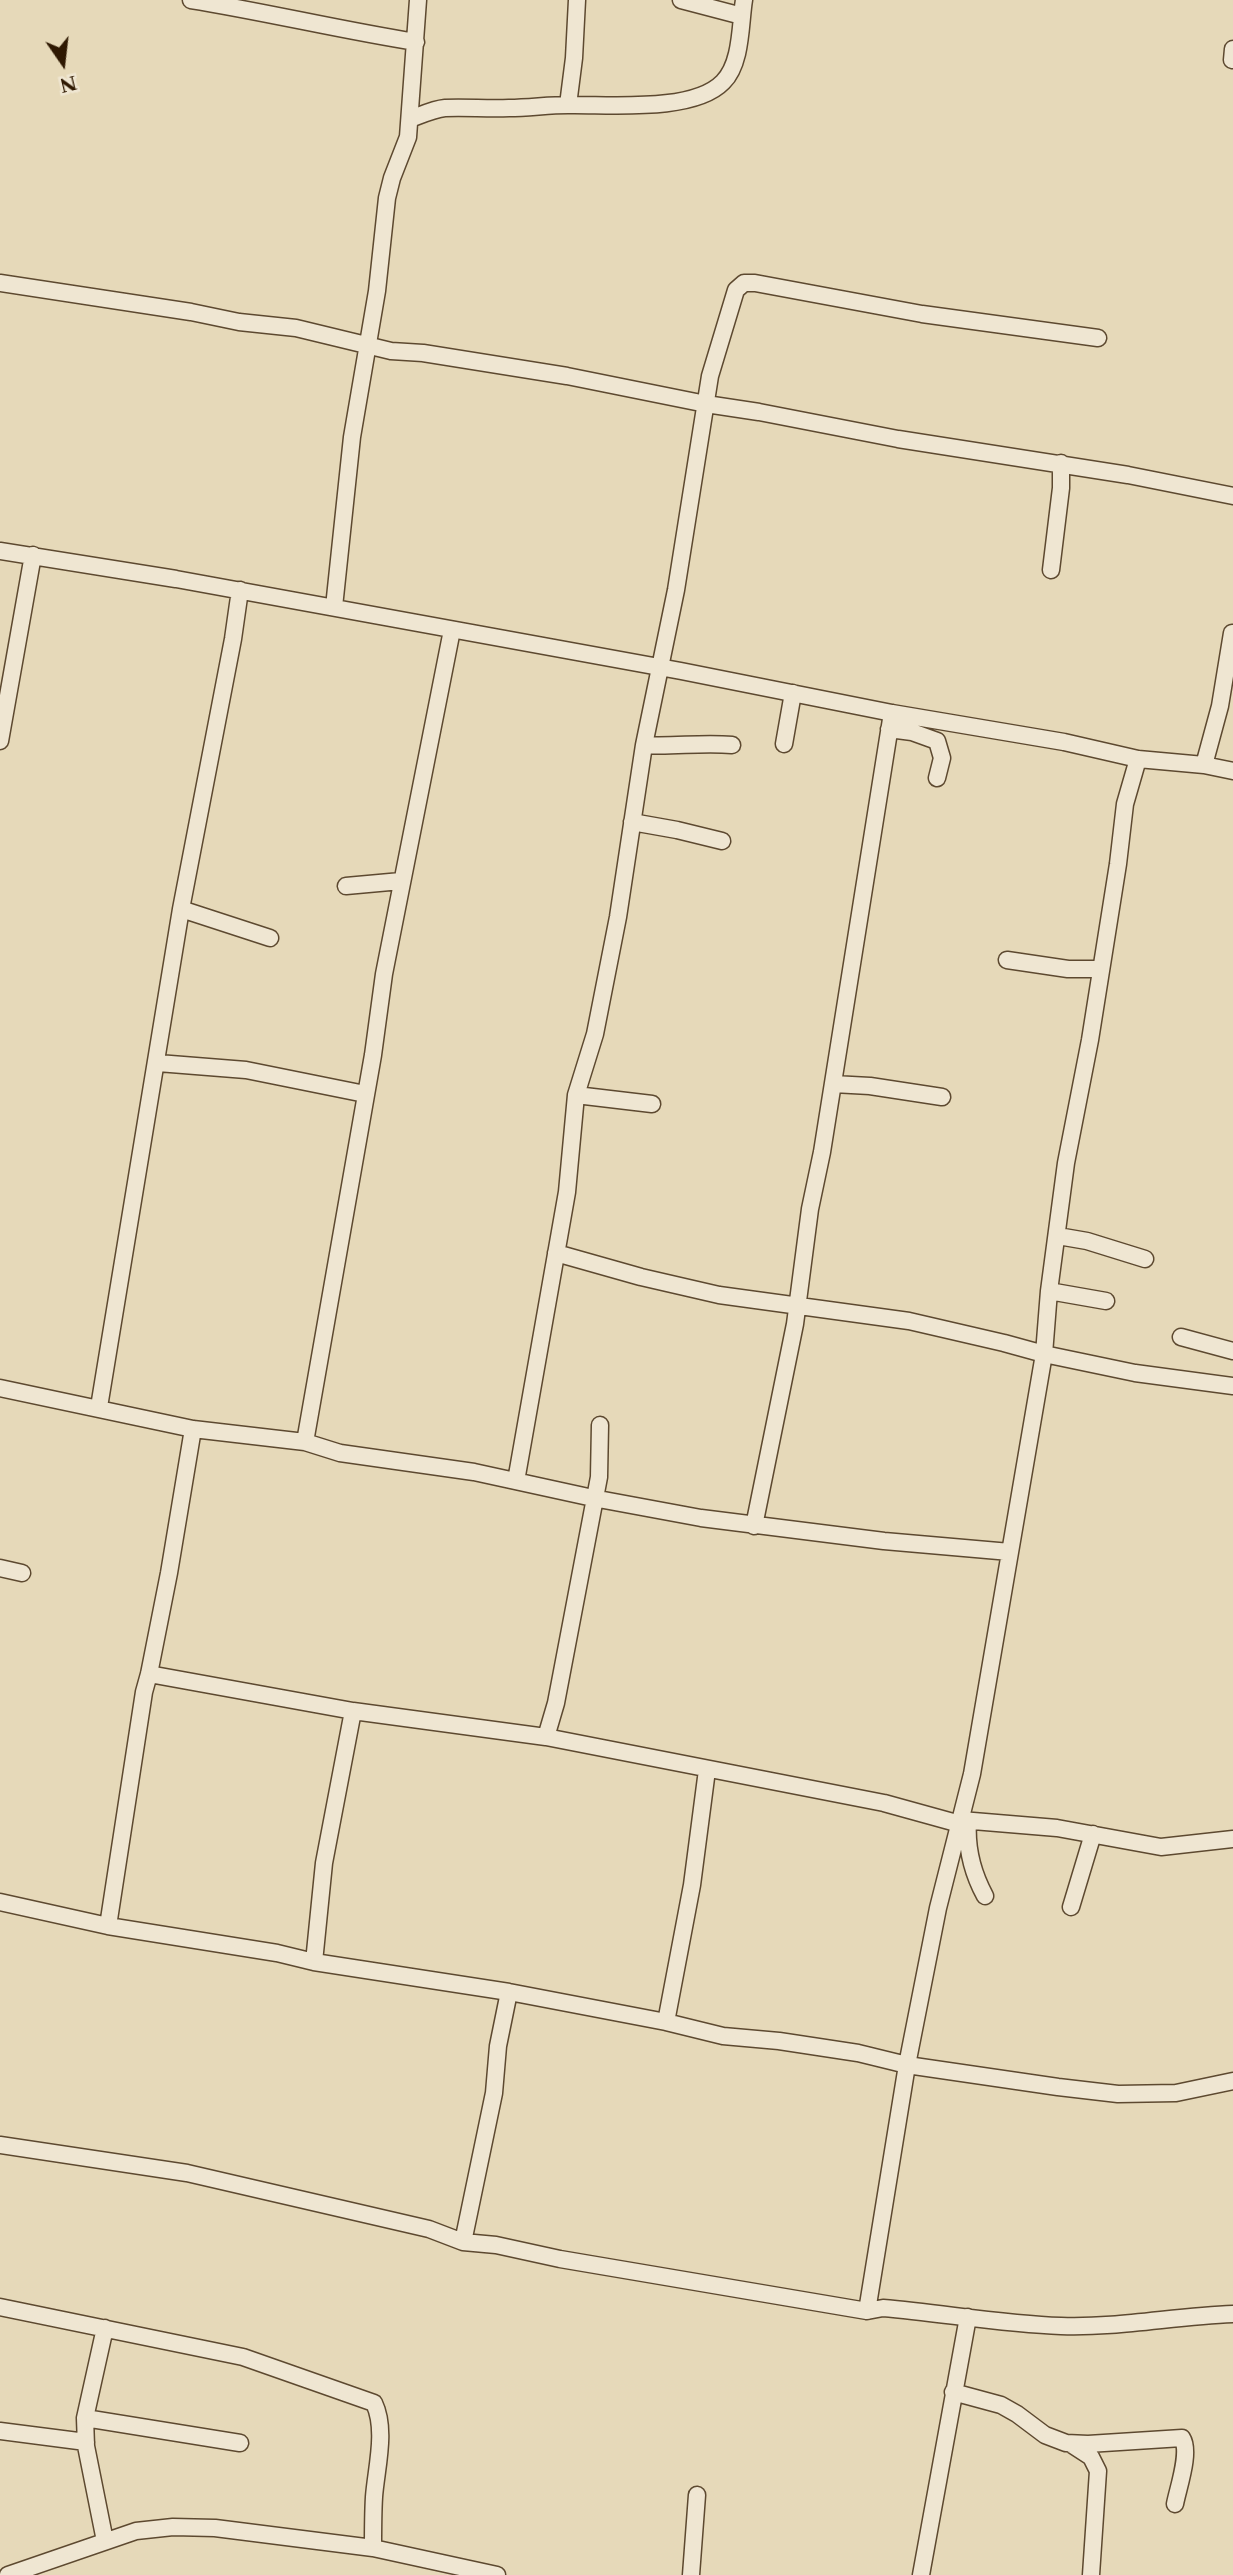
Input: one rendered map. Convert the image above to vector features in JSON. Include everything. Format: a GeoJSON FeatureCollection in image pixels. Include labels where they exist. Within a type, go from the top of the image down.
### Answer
{"type":"FeatureCollection","features":[{"type":"Feature","properties":{"kind":"street"},"geometry":{"type":"LineString","coordinates":[[191,0],[264,12],[324,27],[416,42]]}},
{"type":"Feature","properties":{"kind":"street"},"geometry":{"type":"LineString","coordinates":[[334,607],[352,437],[377,291],[387,198],[408,137],[418,0]]}},
{"type":"Feature","properties":{"kind":"street"},"geometry":{"type":"LineString","coordinates":[[568,105],[577,0]]}},
{"type":"Feature","properties":{"kind":"street"},"geometry":{"type":"LineString","coordinates":[[410,119],[442,108],[659,104],[715,88],[723,82],[733,66],[743,8],[681,0]]}},
{"type":"Feature","properties":{"kind":"street"},"geometry":{"type":"LineString","coordinates":[[0,283],[191,312],[239,322],[296,328],[366,346],[568,376],[898,439],[1061,463],[1233,496]]}},
{"type":"Feature","properties":{"kind":"street"},"geometry":{"type":"LineString","coordinates":[[516,1481],[567,1192],[576,1095],[595,1034],[618,917],[644,745],[676,590],[710,376],[736,290],[744,283],[755,283],[922,314],[1098,338]]}},
{"type":"Feature","properties":{"kind":"street"},"geometry":{"type":"LineString","coordinates":[[1051,570],[1061,488],[1061,463]]}},
{"type":"Feature","properties":{"kind":"street"},"geometry":{"type":"LineString","coordinates":[[0,551],[240,590],[793,693],[891,721],[1051,740],[1138,759],[1204,765],[1233,771]]}},
{"type":"Feature","properties":{"kind":"street"},"geometry":{"type":"LineString","coordinates":[[0,741],[33,555]]}},
{"type":"Feature","properties":{"kind":"street"},"geometry":{"type":"LineString","coordinates":[[100,1408],[181,909],[240,590]]}},
{"type":"Feature","properties":{"kind":"street"},"geometry":{"type":"LineString","coordinates":[[305,1442],[326,1335],[401,881],[452,630]]}},
{"type":"Feature","properties":{"kind":"street"},"geometry":{"type":"LineString","coordinates":[[1204,765],[1222,697],[1232,633]]}},
{"type":"Feature","properties":{"kind":"street"},"geometry":{"type":"LineString","coordinates":[[784,744],[793,693]]}},
{"type":"Feature","properties":{"kind":"street"},"geometry":{"type":"LineString","coordinates":[[891,721],[939,743],[942,758],[937,778]]}},
{"type":"Feature","properties":{"kind":"street"},"geometry":{"type":"LineString","coordinates":[[754,1526],[798,1306],[810,1209],[822,1153],[891,721]]}},
{"type":"Feature","properties":{"kind":"street"},"geometry":{"type":"LineString","coordinates":[[644,745],[667,746],[705,742],[732,745]]}},
{"type":"Feature","properties":{"kind":"street"},"geometry":{"type":"LineString","coordinates":[[867,2311],[906,2065],[939,1908],[963,1821],[972,1774],[1044,1354],[1049,1291],[1066,1163],[1101,969],[1125,804],[1138,759]]}},
{"type":"Feature","properties":{"kind":"street"},"geometry":{"type":"LineString","coordinates":[[632,822],[722,841]]}},
{"type":"Feature","properties":{"kind":"street"},"geometry":{"type":"LineString","coordinates":[[346,886],[401,881]]}},
{"type":"Feature","properties":{"kind":"street"},"geometry":{"type":"LineString","coordinates":[[181,909],[270,938]]}},
{"type":"Feature","properties":{"kind":"street"},"geometry":{"type":"LineString","coordinates":[[1007,960],[1068,969],[1101,969]]}},
{"type":"Feature","properties":{"kind":"street"},"geometry":{"type":"LineString","coordinates":[[158,1063],[246,1070],[365,1094]]}},
{"type":"Feature","properties":{"kind":"street"},"geometry":{"type":"LineString","coordinates":[[833,1084],[870,1086],[942,1097]]}},
{"type":"Feature","properties":{"kind":"street"},"geometry":{"type":"LineString","coordinates":[[576,1095],[652,1104]]}},
{"type":"Feature","properties":{"kind":"street"},"geometry":{"type":"LineString","coordinates":[[1058,1236],[1087,1241],[1145,1259]]}},
{"type":"Feature","properties":{"kind":"street"},"geometry":{"type":"LineString","coordinates":[[556,1253],[719,1295],[909,1321],[1135,1373],[1233,1385]]}},
{"type":"Feature","properties":{"kind":"street"},"geometry":{"type":"LineString","coordinates":[[1049,1291],[1106,1301]]}},
{"type":"Feature","properties":{"kind":"street"},"geometry":{"type":"LineString","coordinates":[[1181,1337],[1233,1351]]}},
{"type":"Feature","properties":{"kind":"street"},"geometry":{"type":"LineString","coordinates":[[0,1388],[192,1429],[305,1442],[340,1453],[474,1472],[593,1498],[754,1526],[1010,1552]]}},
{"type":"Feature","properties":{"kind":"street"},"geometry":{"type":"LineString","coordinates":[[546,1737],[568,1642],[599,1477],[600,1425]]}},
{"type":"Feature","properties":{"kind":"street"},"geometry":{"type":"LineString","coordinates":[[108,1926],[144,1692],[192,1429]]}},
{"type":"Feature","properties":{"kind":"street"},"geometry":{"type":"LineString","coordinates":[[0,1568],[22,1573]]}},
{"type":"Feature","properties":{"kind":"street"},"geometry":{"type":"LineString","coordinates":[[149,1674],[354,1712],[546,1737],[963,1821],[1057,1828],[1161,1847],[1233,1839]]}},
{"type":"Feature","properties":{"kind":"street"},"geometry":{"type":"LineString","coordinates":[[314,1962],[324,1863],[354,1712]]}},
{"type":"Feature","properties":{"kind":"street"},"geometry":{"type":"LineString","coordinates":[[666,2022],[692,1885],[707,1770]]}},
{"type":"Feature","properties":{"kind":"street"},"geometry":{"type":"LineString","coordinates":[[963,1821],[972,1867],[985,1896]]}},
{"type":"Feature","properties":{"kind":"street"},"geometry":{"type":"LineString","coordinates":[[1071,1907],[1093,1834]]}},
{"type":"Feature","properties":{"kind":"street"},"geometry":{"type":"LineString","coordinates":[[0,1902],[108,1926],[509,1992],[666,2022],[723,2036],[789,2042],[858,2053],[906,2065],[1118,2094],[1176,2093],[1233,2081]]}},
{"type":"Feature","properties":{"kind":"street"},"geometry":{"type":"LineString","coordinates":[[463,2242],[494,2093],[498,2046],[509,1992]]}},
{"type":"Feature","properties":{"kind":"street"},"geometry":{"type":"LineString","coordinates":[[0,2145],[187,2173],[429,2229],[463,2242],[496,2245],[560,2259],[867,2311],[883,2308],[1061,2326],[1127,2324],[1186,2316],[1233,2314]]}},
{"type":"Feature","properties":{"kind":"street"},"geometry":{"type":"LineString","coordinates":[[0,2307],[243,2357],[374,2403],[379,2413],[380,2434],[373,2548]]}},
{"type":"Feature","properties":{"kind":"street"},"geometry":{"type":"LineString","coordinates":[[921,2575],[968,2317]]}},
{"type":"Feature","properties":{"kind":"street"},"geometry":{"type":"LineString","coordinates":[[105,2328],[85,2418],[86,2442],[105,2541]]}},
{"type":"Feature","properties":{"kind":"street"},"geometry":{"type":"LineString","coordinates":[[953,2392],[1001,2405],[1045,2435],[1071,2443],[1091,2457],[1098,2471],[1091,2575]]}},
{"type":"Feature","properties":{"kind":"street"},"geometry":{"type":"LineString","coordinates":[[85,2418],[240,2443]]}},
{"type":"Feature","properties":{"kind":"street"},"geometry":{"type":"LineString","coordinates":[[0,2431],[86,2442]]}},
{"type":"Feature","properties":{"kind":"street"},"geometry":{"type":"LineString","coordinates":[[1071,2443],[1182,2438],[1186,2449],[1175,2504]]}},
{"type":"Feature","properties":{"kind":"street"},"geometry":{"type":"LineString","coordinates":[[691,2575],[697,2495]]}},
{"type":"Feature","properties":{"kind":"street"},"geometry":{"type":"LineString","coordinates":[[9,2575],[136,2531],[173,2526],[215,2528],[373,2548],[497,2575]]}}]}
